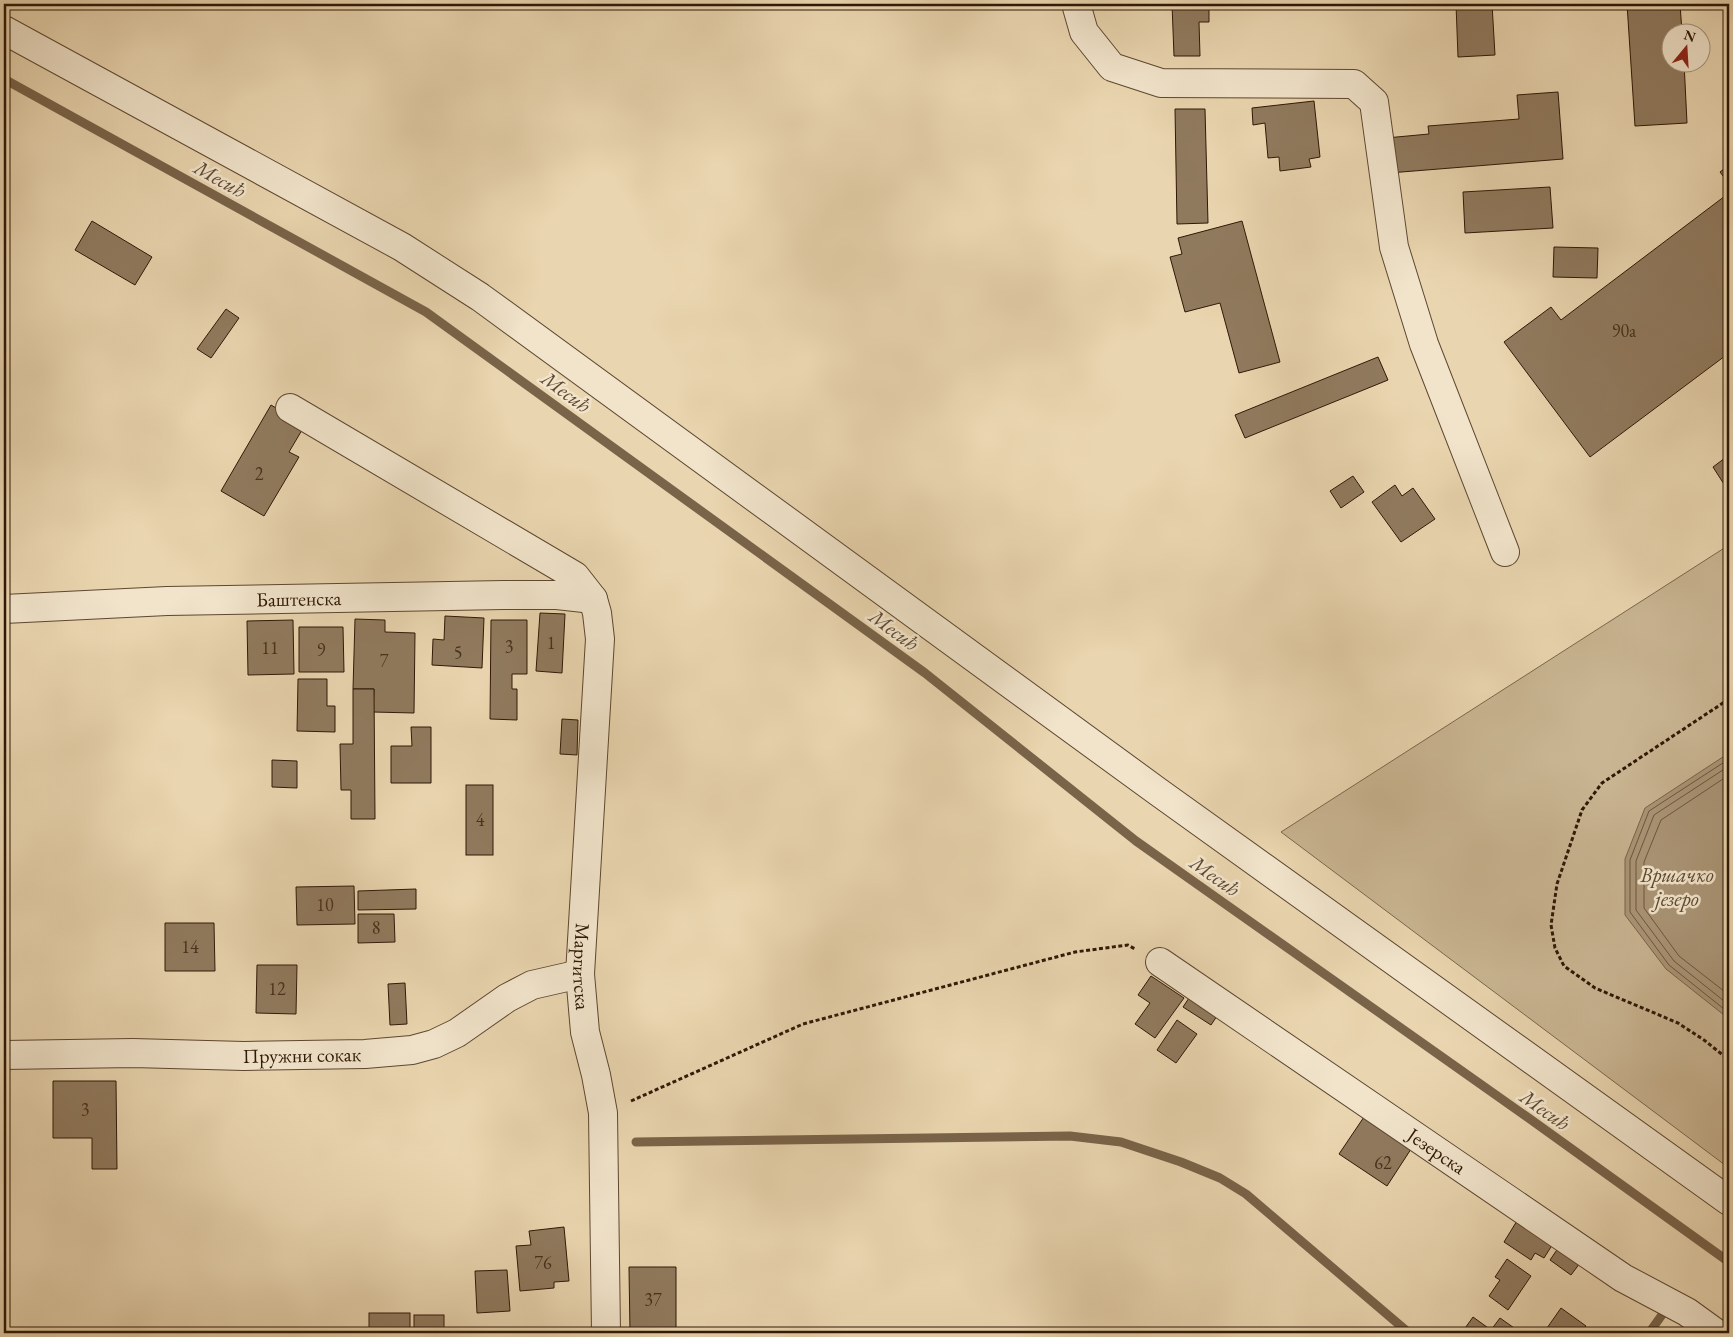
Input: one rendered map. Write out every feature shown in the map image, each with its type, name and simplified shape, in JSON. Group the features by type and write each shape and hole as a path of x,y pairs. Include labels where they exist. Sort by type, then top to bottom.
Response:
{"street":[{"path":"1076,4 1084,32 1112,67 1161,83 1354,84 1374,102 1394,247 1424,344 1506,552"},
{"path":"4,30 402,247 480,296 1157,791 1729,1201"},
{"path":"290,408 575,576 593,599"},
{"name":"Баштенска","path":"4,609 167,601 504,594 557,595 593,599"},
{"name":"Маргитска","path":"593,599 597,613 600,639 580,974 585,1032 603,1113 606,1333"},
{"name":"Језерска","path":"1160,962 1623,1278 1687,1312 1716,1333"},
{"name":"Пружни сокак","path":"4,1055 133,1053 244,1056 365,1054 412,1050 434,1044 456,1033 507,998 532,985 580,974"}],"path":[{"path":"1729,699 1602,783 1582,810 1556,884 1551,925 1555,948 1564,966 1594,988 1678,1023 1704,1040 1729,1060"},
{"path":"603,1113 803,1024 1075,952 1128,945 1160,962"}],"shaded area":[{"path":"1729,545 1729,1168 1281,832"}],"water":[{"name":"Вршачко језеро","path":"1729,753 1729,1019 1666,969 1625,915 1625,859 1645,808"}],"building":[{"path":"1172,4 1209,4 1209,22 1199,22 1200,56 1174,56"},
{"path":"1456,4 1492,4 1495,55 1458,57"},
{"path":"1627,4 1680,4 1681,22 1660,22 1660,72 1684,72 1687,123 1635,126"},
{"path":"1558,92 1563,159 1389,173 1386,138 1429,134 1428,126 1519,119 1517,95"},
{"path":"1314,101 1320,157 1309,159 1311,167 1280,171 1279,157 1268,158 1265,123 1253,125 1252,108"},
{"path":"1175,109 1205,109 1208,223 1177,224"},
{"path":"1729,165 1729,184 1720,172"},
{"path":"1550,187 1553,228 1465,233 1463,192"},
{"path":"1729,193 1729,353 1590,457 1504,342 1551,307 1561,320"},
{"path":"92,221 152,257 135,285 75,250"},
{"path":"1242,221 1280,362 1239,373 1220,303 1185,312 1170,257 1182,254 1178,238"},
{"path":"1554,247 1598,248 1597,278 1553,277"},
{"path":"226,309 239,318 211,358 197,349"},
{"path":"1378,357 1388,380 1245,438 1235,415"},
{"path":"271,405 305,425 289,452 299,457 264,516 221,491"},
{"path":"1729,455 1729,492 1713,467"},
{"path":"1353,476 1364,492 1341,508 1330,491"},
{"path":"1395,485 1402,496 1413,488 1435,519 1401,542 1372,502"},
{"path":"540,613 565,614 562,673 536,671"},
{"path":"445,616 484,618 482,668 432,665 433,639 444,640"},
{"path":"355,619 385,620 385,632 415,633 414,713 373,712 374,689 353,689"},
{"path":"293,620 294,674 248,675 247,621"},
{"path":"491,620 527,620 527,674 512,674 512,689 517,689 517,720 490,719"},
{"path":"299,627 343,627 344,672 299,672"},
{"path":"298,679 327,679 327,706 335,706 335,732 297,731"},
{"path":"353,689 374,689 375,819 351,819 351,790 341,790 340,744 353,744"},
{"path":"562,719 578,720 577,755 560,754"},
{"path":"411,727 431,727 431,783 391,783 391,746 412,746"},
{"path":"272,760 297,761 297,788 272,787"},
{"path":"466,785 493,785 493,855 466,855"},
{"path":"354,886 355,924 297,925 296,887"},
{"path":"416,889 416,909 358,910 358,891"},
{"path":"358,914 394,914 395,942 358,943"},
{"path":"165,923 214,923 215,971 165,971"},
{"path":"257,965 297,965 296,1014 256,1013"},
{"path":"1151,976 1184,998 1155,1038 1135,1024 1150,1003 1138,995"},
{"path":"405,983 407,1024 390,1025 388,984"},
{"path":"1193,992 1221,1010 1211,1025 1183,1007"},
{"path":"1177,1020 1197,1034 1176,1063 1157,1050"},
{"path":"53,1081 116,1081 117,1169 92,1169 92,1138 53,1138"},
{"path":"1366,1114 1413,1146 1387,1186 1339,1154"},
{"path":"1520,1216 1556,1239 1544,1258 1535,1253 1531,1260 1504,1242"},
{"path":"564,1227 569,1281 554,1282 554,1288 520,1291 516,1246 531,1245 529,1231"},
{"path":"1561,1244 1583,1259 1571,1275 1550,1260"},
{"path":"1507,1259 1531,1276 1508,1310 1489,1296 1500,1280 1495,1277"},
{"path":"629,1267 676,1267 676,1333 630,1333"},
{"path":"507,1270 510,1311 477,1313 475,1271"},
{"path":"1561,1308 1586,1326 1580,1333 1553,1333 1547,1328"},
{"path":"369,1313 410,1313 410,1333 369,1333"},
{"path":"414,1315 444,1315 444,1333 414,1333"},
{"path":"1473,1317 1491,1330 1500,1318 1517,1330 1515,1333 1466,1333 1463,1331"}],"waterway":[{"name":"Месић","path":"4,79 426,312 925,673 1136,841 1729,1262"},
{"path":"636,1142 1070,1136 1121,1142 1181,1162 1220,1178 1246,1194 1409,1333"},
{"path":"1649,1333 1664,1312"}]}
